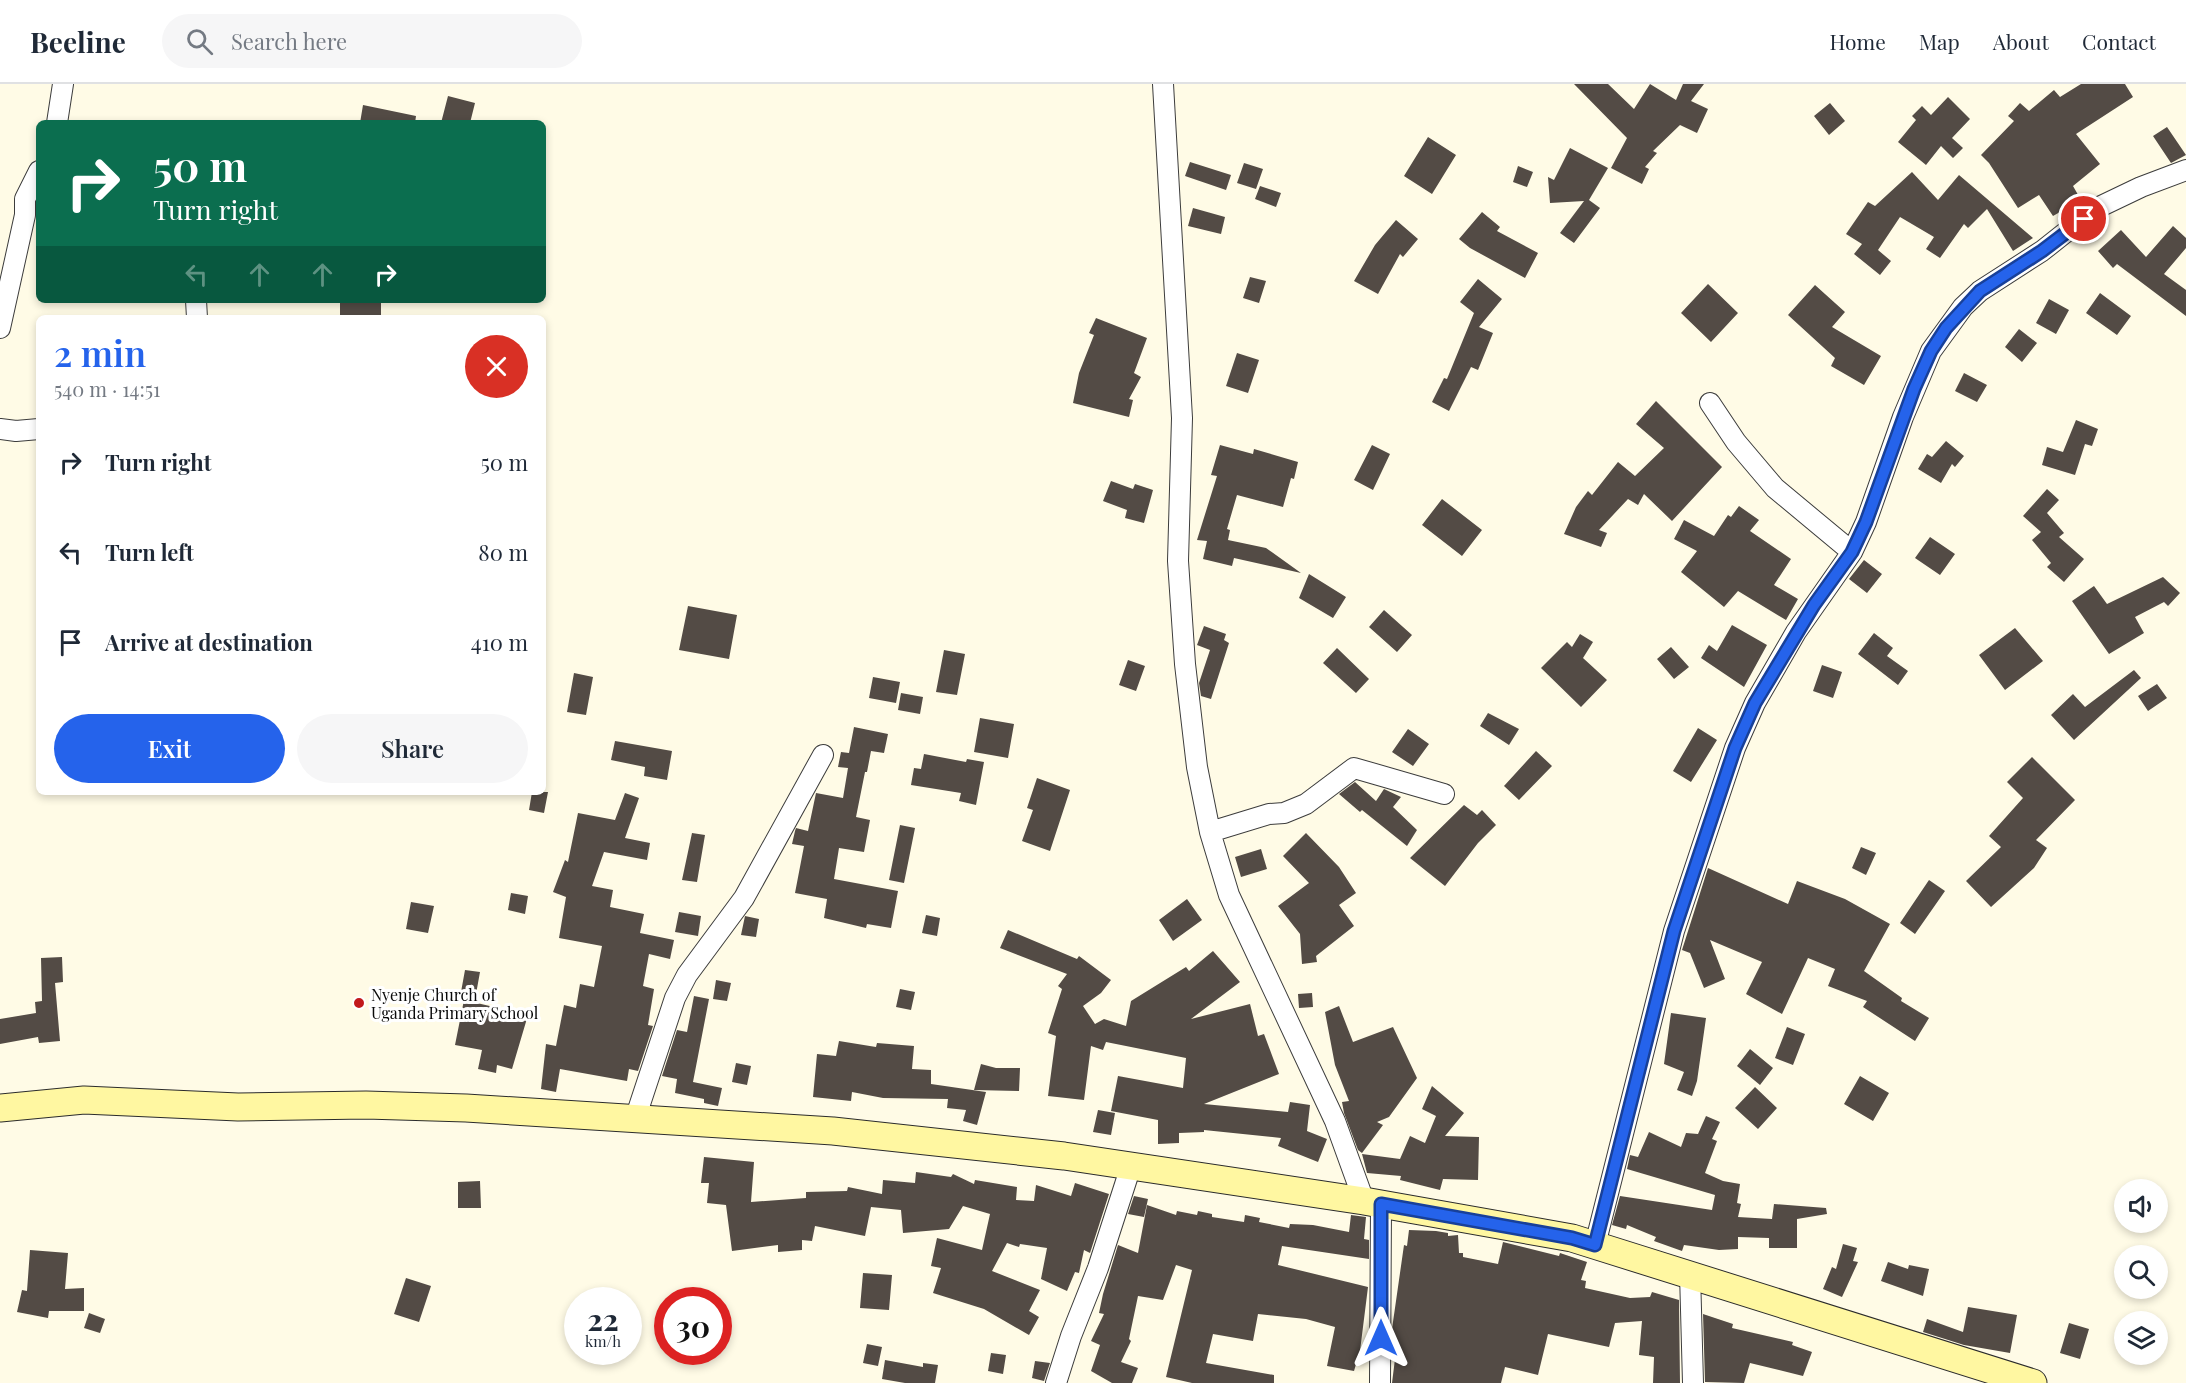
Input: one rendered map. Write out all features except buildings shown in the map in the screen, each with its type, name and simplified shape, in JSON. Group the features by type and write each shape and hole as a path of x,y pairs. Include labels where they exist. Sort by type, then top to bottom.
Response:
{"street":[{"path":"57,120 63,84"},
{"path":"1163,84 1182,417 1178,561 1185,664 1197,767 1210,832 1228,895 1372,1203 1380,1383"},
{"path":"1595,1245 1674,931 1735,748 1755,703 1796,632 1852,552 1866,522 1914,389 1931,351 1963,307 1980,291 2042,251 2095,209 2141,187 2186,170"},
{"path":"0,328 25,214 25,200 36,177"},
{"path":"1710,403 1736,442 1775,488 1852,552"},
{"path":"0,429 16,431 36,429"},
{"path":"635,1119 675,998 687,975 744,898 824,756"},
{"path":"1210,832 1269,814 1284,813 1306,804 1354,768 1444,794"},
{"path":"0,1108 84,1100 238,1107 366,1105 466,1108 833,1131 1131,1166 1372,1203 1572,1238 1690,1273 1888,1339 2033,1383"},
{"path":"1056,1383 1071,1336 1098,1268 1131,1166"},
{"path":"1690,1273 1693,1383"}],"place":[{"name":"Nyenje Church of Uganda Primary School","path":"359,1003"}],"route":[{"path":"1381,1338 1381,1204 1572,1238 1595,1245 1674,931 1735,748 1755,703 1796,632 1852,552 1866,522 1914,389 1931,351 1946,328 1980,291 2042,251 2084,219"}]}
